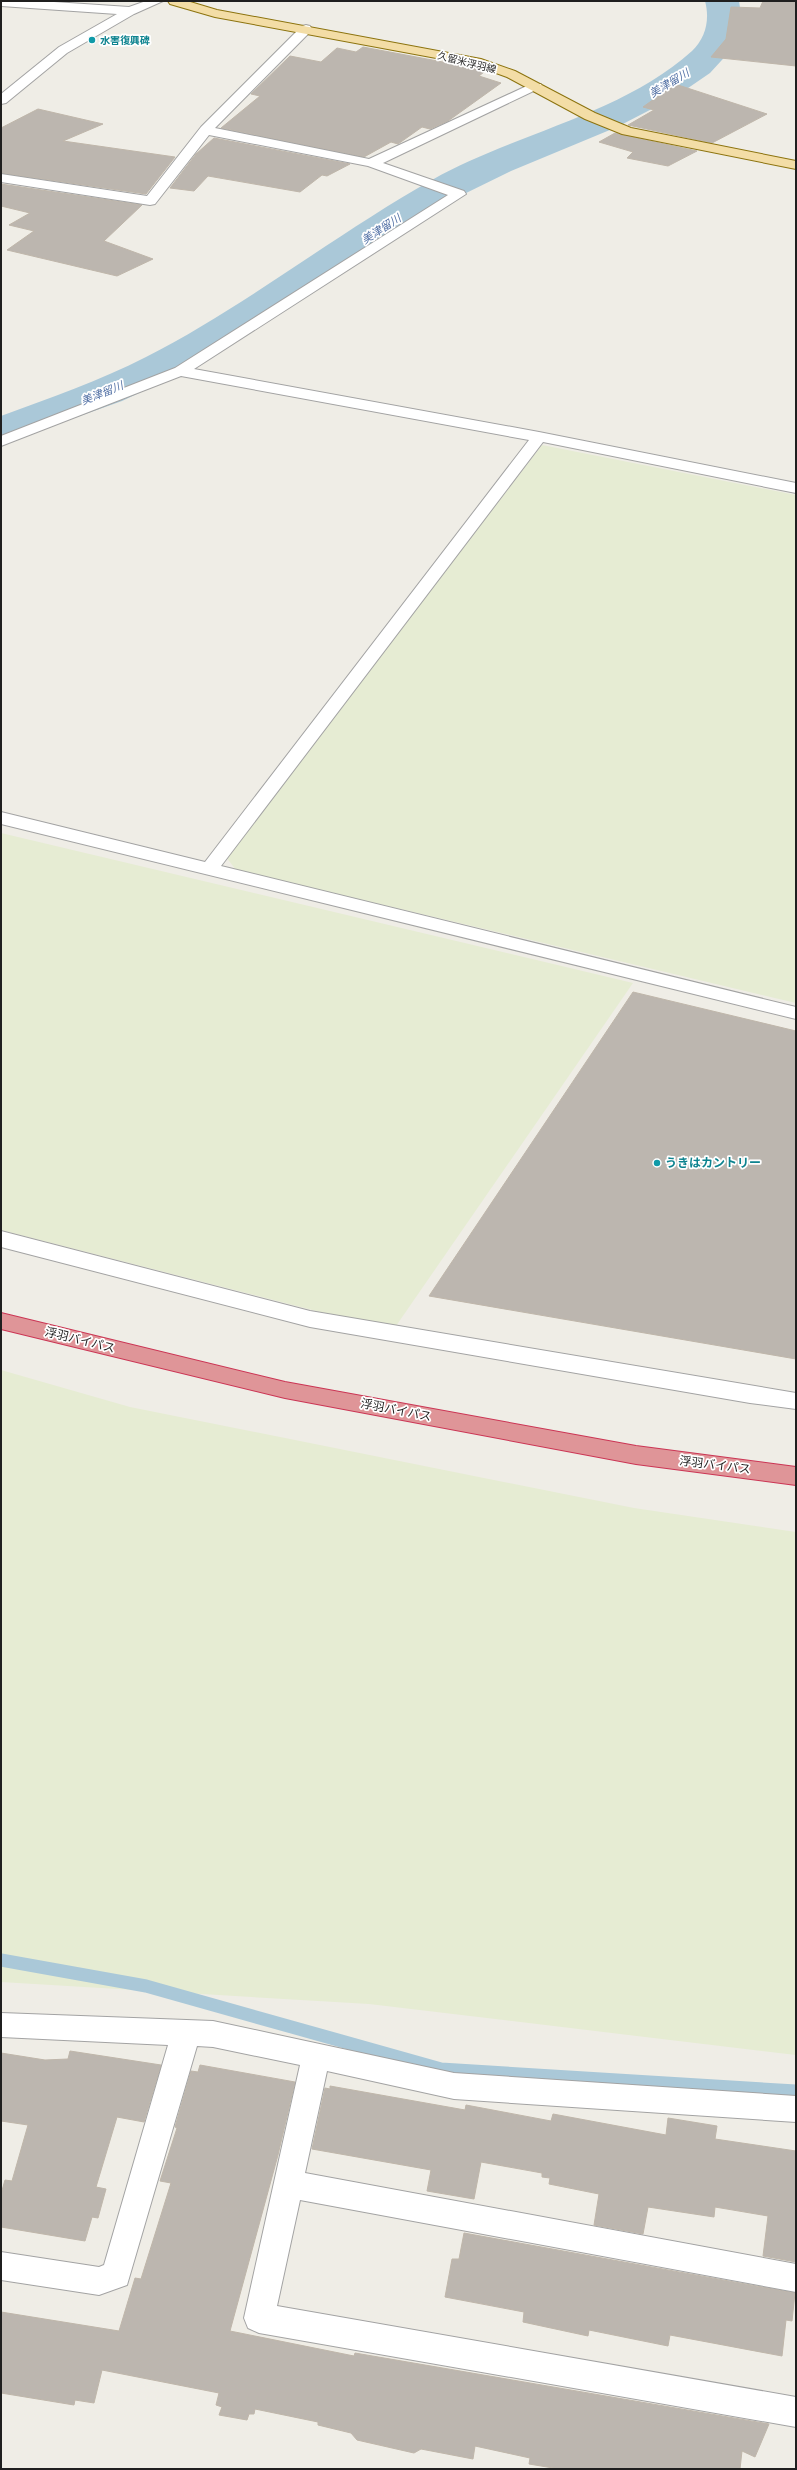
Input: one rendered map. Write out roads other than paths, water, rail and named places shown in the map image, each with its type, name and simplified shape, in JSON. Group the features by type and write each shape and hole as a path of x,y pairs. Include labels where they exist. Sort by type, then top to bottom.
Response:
{"highway":[{"name":"浮羽バイパス","path":"1,1321 285,1390 636,1455 796,1476"}],"main road":[{"name":"久留米浮羽線","path":"174,1 215,13 477,62 511,74 590,116 627,131 682,144 796,165"}],"street":[{"path":"1,100 62,50 130,11 157,1"},
{"path":"1,2 130,11"},
{"path":"1,178 150,201 206,130 306,29"},
{"path":"371,163 536,87"},
{"path":"1,441 180,371 459,194 395,173 371,163 206,130"},
{"path":"180,371 796,488"},
{"path":"210,868 539,438"},
{"path":"1,818 210,868 796,1013"},
{"path":"1,1239 310,1319 743,1394 796,1401"},
{"path":"1,2025 213,2034 454,2086 796,2109"},
{"path":"1,2266 99,2281 116,2275 186,2034"},
{"path":"316,2056 259,2318 796,2412"},
{"path":"289,2184 796,2278"}],"waterway":[{"name":"美津留川","path":"1,431 107,392 162,366 218,333 446,188 498,163 604,119 662,89 684,75 714,49 723,29 725,15 722,1"},
{"path":"1,1960 146,1986 441,2069 796,2091"}],"place":[{"name":"水害復興碑","path":"92,40"},
{"name":"うきはカントリー","path":"657,1163"}]}
